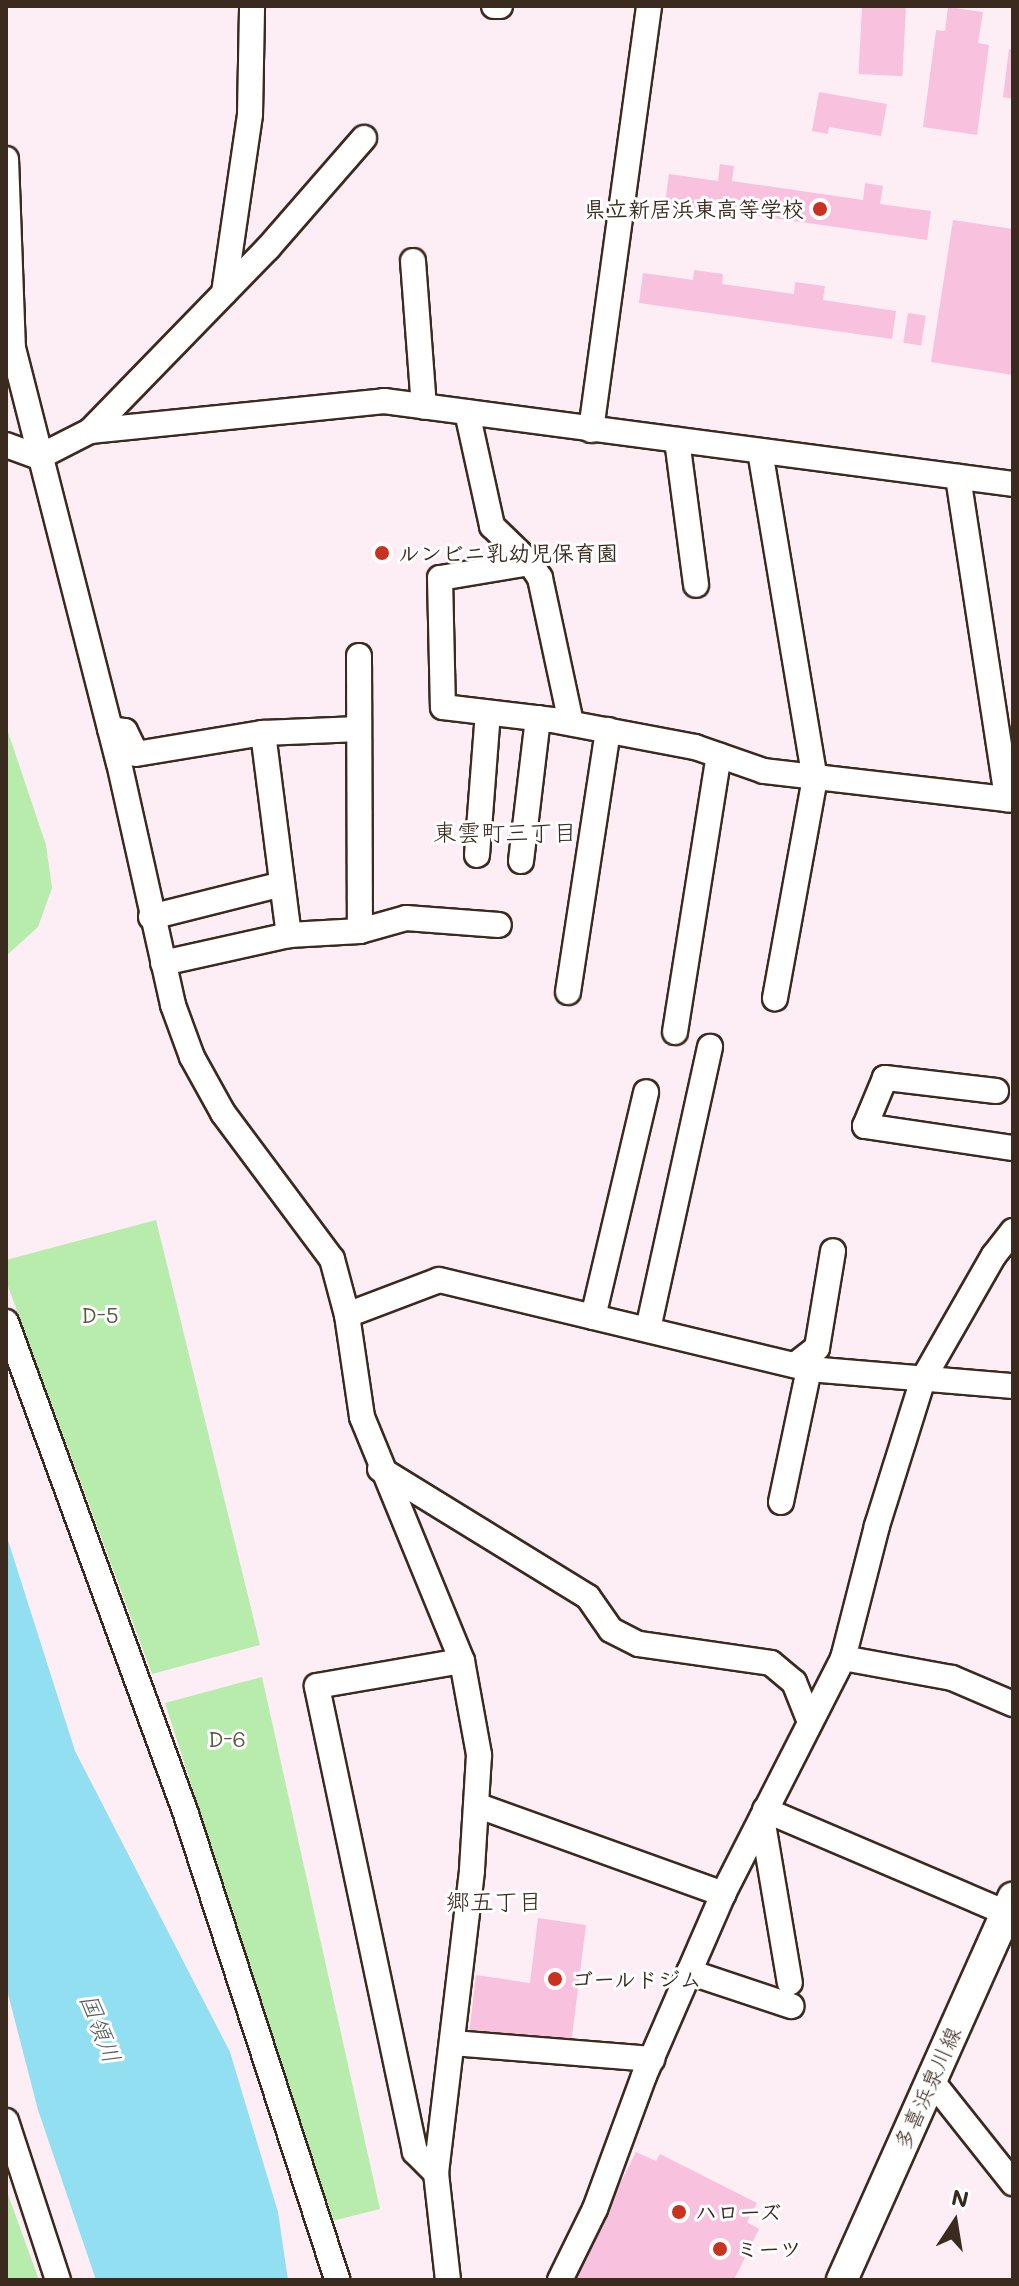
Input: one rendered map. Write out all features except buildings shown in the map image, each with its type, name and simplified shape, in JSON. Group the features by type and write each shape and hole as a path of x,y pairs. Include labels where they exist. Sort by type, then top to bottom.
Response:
{"main road":[{"name":"多喜浜泉川線","path":"842,2280 1010,1909"}],"street":[{"path":"224,293 250,114 252,6"},
{"path":"494,6 500,6"},
{"path":"591,430 649,6"},
{"path":"6,445 39,457 90,431 224,293 364,138"},
{"path":"6,159 13,348 110,729 163,963 192,1057 223,1113 332,1259 347,1315 362,1417 380,1469 462,1661 479,1755 452,2043 436,2173 448,2280"},
{"path":"413,261 424,407"},
{"path":"90,431 384,401 1013,484"},
{"path":"467,412 492,526 530,563 540,578 571,723"},
{"path":"6,428 39,457"},
{"path":"677,440 696,585"},
{"path":"760,451 815,778 775,998"},
{"path":"530,563 440,578 443,707 608,730 719,755 764,771 1010,800 958,477"},
{"path":"359,656 360,931"},
{"path":"477,855 488,713"},
{"path":"521,861 538,718"},
{"path":"110,729 125,731 136,754 263,733 359,729"},
{"path":"568,992 608,730"},
{"path":"263,733 289,935"},
{"path":"675,1032 719,755"},
{"path":"151,917 282,884"},
{"path":"163,963 289,935 360,931 406,918 499,925"},
{"path":"648,1329 710,1047"},
{"path":"996,1091 885,1078 865,1126 1013,1148"},
{"path":"593,1317 646,1092"},
{"path":"560,2280 595,2209 652,2059 723,1894 843,1658 877,1526 923,1379 994,1255 1013,1231"},
{"path":"781,1502 802,1367 817,1348 833,1251"},
{"path":"347,1315 439,1280 802,1367 1013,1386"},
{"path":"6,1322 186,1814 337,2280"},
{"path":"380,1469 588,1597 611,1630 639,1644 771,1663 794,1682 810,1722"},
{"path":"843,1658 952,1678 1013,1704"},
{"path":"436,2173 415,2152 317,1686 462,1661"},
{"path":"476,1805 723,1894"},
{"path":"764,1814 1010,1909"},
{"path":"689,1972 791,1994 764,1814"},
{"path":"452,2043 652,2059"},
{"path":"931,2080 1013,2183"},
{"path":"6,2121 58,2280"}],"green space":[{"path":"6,726 46,845 52,888 38,927 6,956"},
{"name":"D-5","path":"156,1220 260,1645 152,1674 6,1281 6,1260"},
{"name":"D-6","path":"262,1677 380,2209 332,2221 165,1703"},
{"path":"6,2189 39,2280 6,2280"}],"water":[{"name":"国領川","path":"6,1534 75,1751 230,2052 278,2212 288,2280 96,2280 38,2110 6,1986"}],"place":[{"name":"県立新居浜東高等学校","path":"820,209"},
{"name":"ルンビニ乳幼児保育園","path":"382,553"},
{"name":"ゴールドジム","path":"555,1979"},
{"name":"ハローズ","path":"679,2212"},
{"name":"ミーツ","path":"720,2249"}],"district":[{"name":"東雲町三丁目","path":"505,832"},
{"name":"郷五丁目","path":"494,1901"}]}
